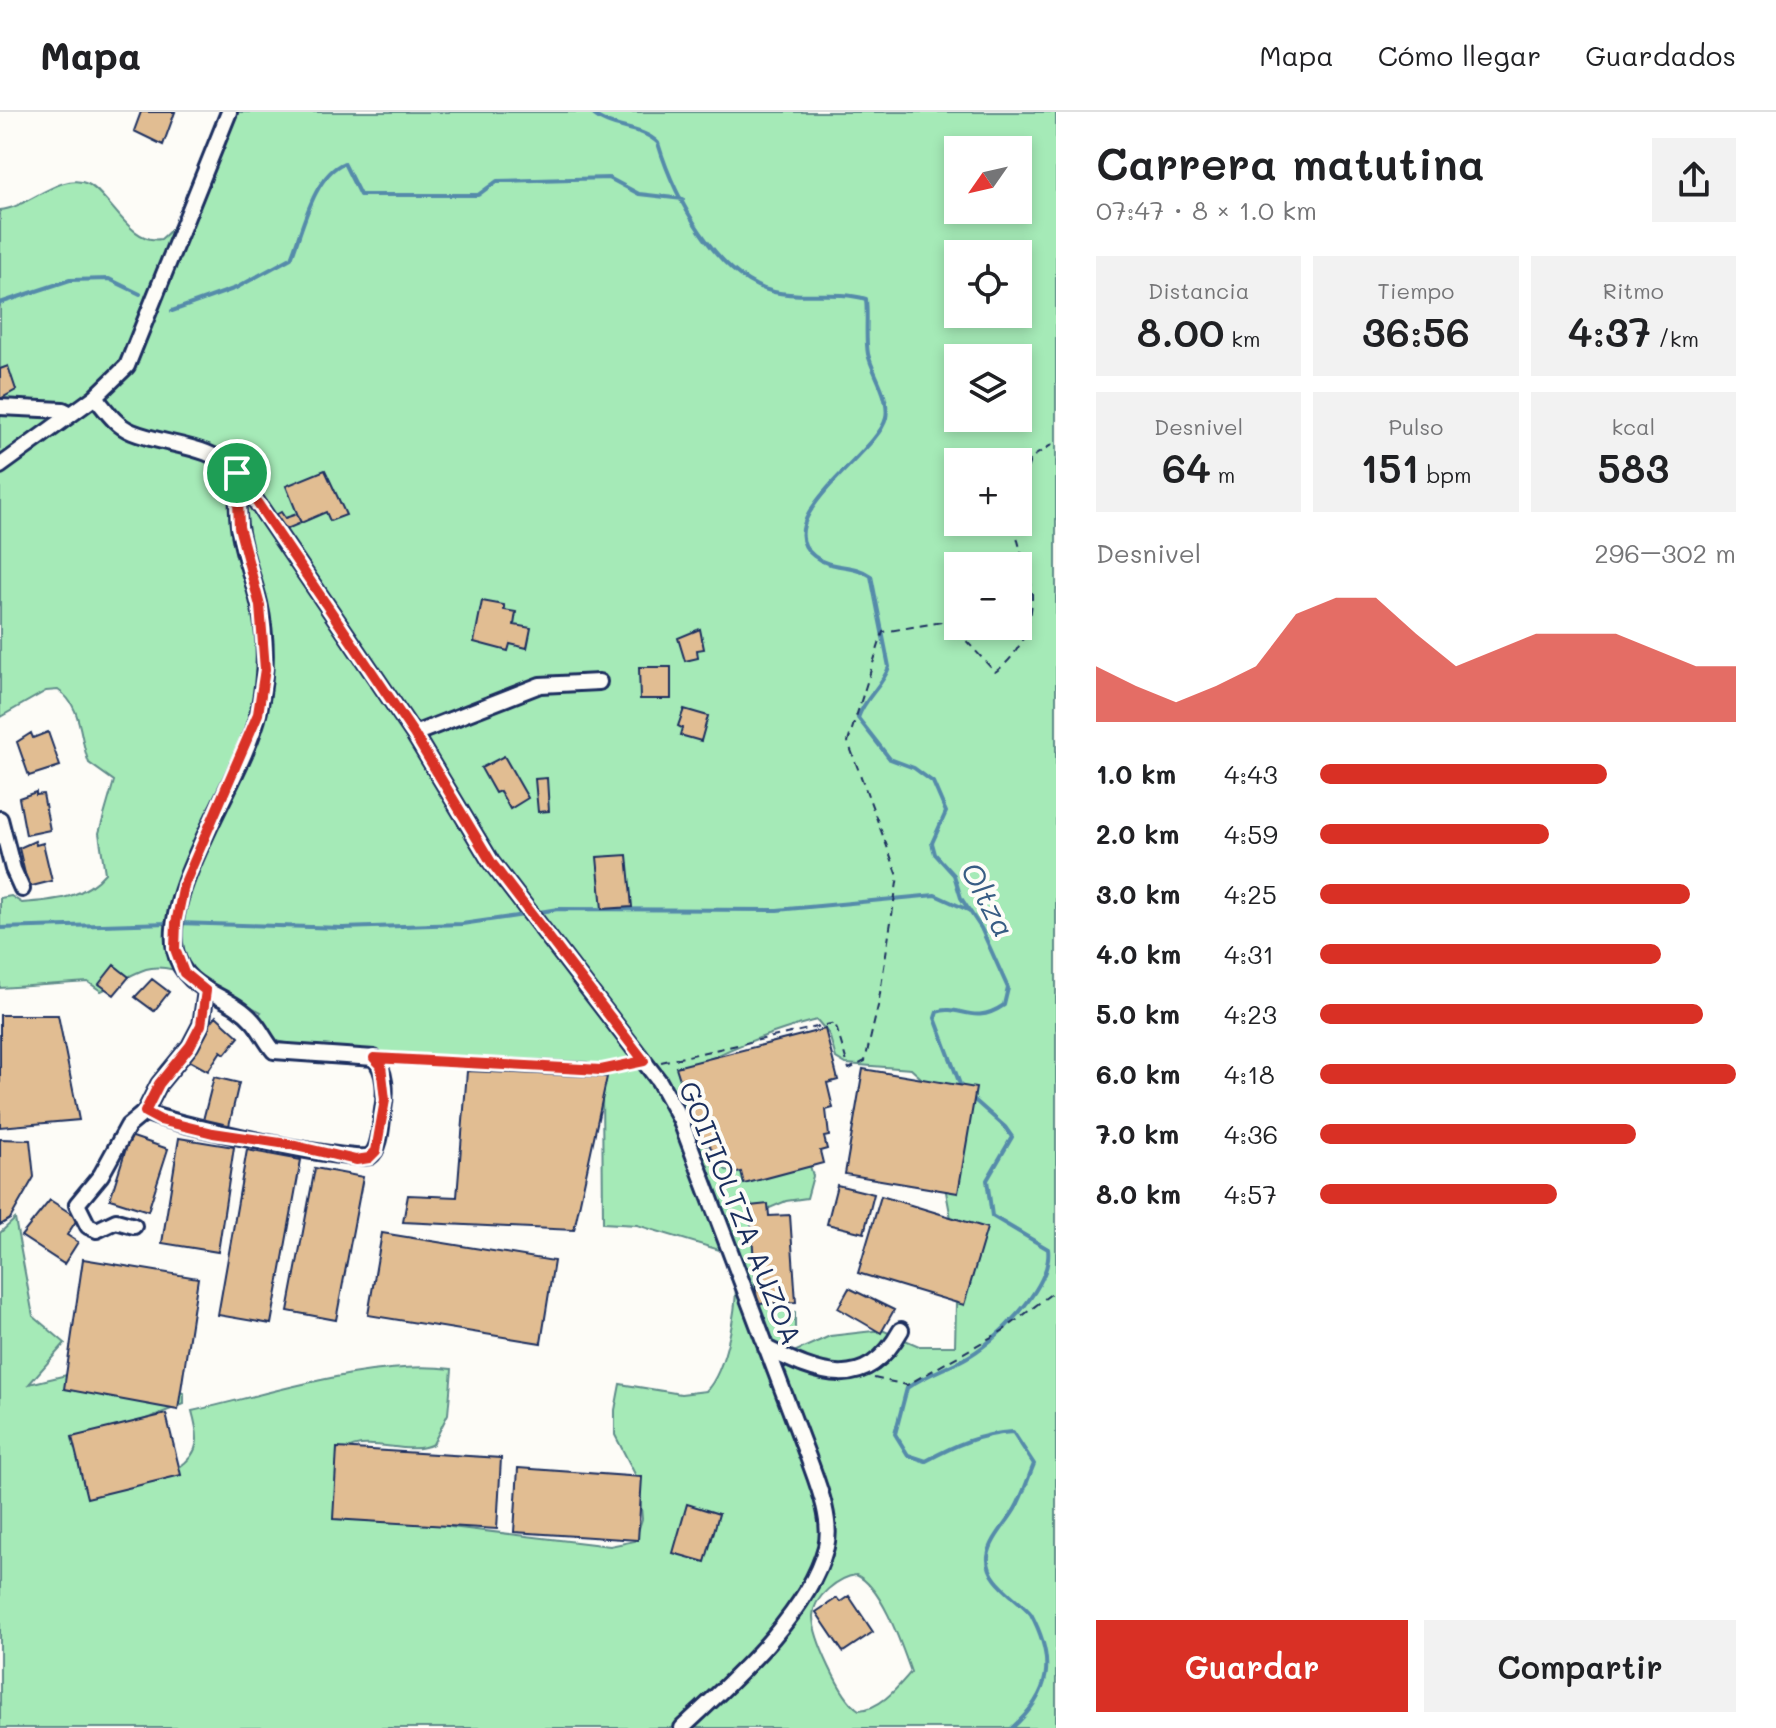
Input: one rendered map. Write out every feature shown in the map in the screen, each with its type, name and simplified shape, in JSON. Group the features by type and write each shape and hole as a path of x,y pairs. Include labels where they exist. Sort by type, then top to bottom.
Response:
{"street":[{"path":"0,466 114,382 136,350 229,112"},
{"name":"GOITIOLTZA AUZOA","path":"95,397 114,421 130,432 217,456 237,473 414,734 491,862 644,1061 680,1119 819,1487 827,1545 810,1584 779,1627 742,1671 682,1728"},
{"path":"0,407 63,410 71,414"},
{"path":"145,1112 160,1120 213,1133 287,1144 356,1160 369,1158 376,1151 385,1100 381,1065 374,1058 274,1051 253,1020 206,991 184,973 175,949 176,923 184,885 258,714 265,669 260,606 239,527 237,473"},
{"path":"414,734 540,685 599,682"},
{"path":"0,819 13,869 22,889"},
{"path":"134,1226 116,1221 97,1230 88,1226 77,1204 101,1175 128,1126 145,1112 159,1084 190,1046 201,1025 206,991"},
{"path":"766,1348 819,1372 852,1373 870,1366 901,1330"}],"path":[{"path":"1032,457 1056,442"},
{"path":"374,1058 601,1070 644,1061 669,1063 835,1023 849,1069 865,1061 878,1006 898,876 848,742 883,632 948,621 995,672 1014,659 1030,618 1031,585 1019,536"},
{"path":"852,1373 907,1385 1004,1330 1056,1290"}],"green space":[{"path":"225,112 1056,112 1056,1728 0,1728 0,1233 15,1219 33,1316 65,1343 29,1384 79,1372 184,1393 184,1404 90,1441 178,1468 191,1456 197,1443 192,1411 356,1373 421,1367 452,1369 448,1414 433,1444 421,1448 357,1446 346,1450 337,1459 337,1493 451,1527 610,1546 635,1541 642,1519 639,1482 615,1435 615,1410 620,1384 681,1394 706,1391 720,1368 733,1318 735,1274 723,1251 637,1225 603,1223 602,1084 597,1069 587,1062 365,1055 263,1038 258,1015 261,1012 189,975 159,967 140,971 101,991 88,982 0,988 0,898 11,896 22,903 68,897 87,888 105,873 99,833 114,781 89,763 76,714 58,690 46,691 0,717 0,210 11,208 56,186 78,181 96,190 140,235 161,239 184,213","holes":["817,1020 829,1034 836,1058 846,1064 911,1069 942,1097 949,1159 946,1192 957,1250 951,1283 956,1304 955,1346 919,1346 882,1330 830,1336 785,1356 795,1328 795,1312 783,1307 774,1298 769,1286 760,1212 786,1201 807,1198 813,1176 809,1162 758,1173 726,1170 700,1139 680,1084 687,1074 720,1054","856,1575 874,1591 890,1618 911,1672 888,1697 874,1706 859,1710 844,1694 829,1667 813,1616 822,1595"]}],"building":[{"path":"141,112 175,112 163,145 134,131"},
{"path":"8,366 16,390 0,399 0,369"},
{"path":"325,470 346,515 330,521 326,512 301,523 286,486"},
{"path":"281,512 285,518 297,514 301,523 282,531 272,517"},
{"path":"482,601 504,605 504,610 516,612 514,625 531,628 527,648 510,644 508,651 474,642"},
{"path":"700,629 704,649 697,650 698,658 685,661 678,638"},
{"path":"639,667 671,667 671,699 640,699"},
{"path":"684,709 708,716 701,741 680,735 682,728 678,726"},
{"path":"48,732 60,766 29,776 17,742 31,733 33,738"},
{"path":"504,756 528,798 510,809 500,791 495,793 481,768"},
{"path":"547,778 549,811 538,812 535,779"},
{"path":"36,792 36,795 43,794 50,830 26,835 19,798"},
{"path":"35,841 36,845 43,843 52,881 28,887 19,848"},
{"path":"627,855 632,907 602,909 597,857"},
{"path":"114,965 129,977 114,995 99,984"},
{"path":"152,979 169,992 154,1011 135,997"},
{"path":"0,1015 58,1015 79,1120 0,1127"},
{"path":"216,1016 239,1037 225,1054 221,1051 208,1071 188,1060 201,1040 198,1038"},
{"path":"825,1029 838,1080 827,1083 833,1108 826,1110 829,1136 824,1137 827,1149 820,1151 823,1163 744,1184 741,1172 733,1174 729,1162 718,1165 708,1141 700,1142 676,1067"},
{"path":"863,1069 976,1088 958,1193 845,1174"},
{"path":"467,1071 607,1077 574,1230 403,1222 408,1195 457,1197"},
{"path":"214,1077 239,1083 228,1130 202,1124"},
{"path":"130,1136 168,1149 148,1211 110,1199"},
{"path":"179,1138 234,1147 218,1252 162,1243"},
{"path":"0,1139 30,1140 34,1177 10,1219 0,1225"},
{"path":"247,1150 301,1160 271,1324 218,1315"},
{"path":"315,1168 363,1177 336,1320 288,1311"},
{"path":"837,1185 874,1194 864,1233 827,1224"},
{"path":"881,1196 987,1228 964,1305 858,1273"},
{"path":"50,1200 78,1218 67,1235 78,1242 64,1264 21,1236"},
{"path":"768,1204 769,1216 790,1215 796,1302 757,1304 750,1206"},
{"path":"382,1233 554,1261 541,1343 368,1315"},
{"path":"83,1259 198,1278 178,1410 64,1389"},
{"path":"849,1288 894,1310 881,1333 838,1308"},
{"path":"166,1414 181,1475 87,1498 72,1437"},
{"path":"337,1448 501,1458 497,1529 333,1519"},
{"path":"518,1468 642,1477 638,1540 514,1532"},
{"path":"687,1504 719,1514 705,1562 673,1553"},
{"path":"849,1596 873,1632 843,1652 816,1612 837,1598 840,1602"}],"waterway":[{"name":"Oltza","path":"591,112 607,122 643,133 658,143 675,187 700,232 716,253 753,284 786,294 843,295 866,299 868,354 883,394 886,418 865,449 814,505 804,524 803,541 821,560 857,569 871,576 889,667 858,718 890,759 914,768 933,782 946,812 932,843 935,854 954,875 961,898 981,928 1008,988 1004,1005 993,1011 975,1015 952,1010 937,1012 935,1018 961,1087"},
{"path":"172,311 236,288 291,258 317,191 324,179 344,163 360,195 478,195 497,181 609,178 639,194 683,199"},
{"path":"0,303 70,280 109,279 140,294"},
{"path":"533,913 558,909 777,910 935,895 968,910"},
{"path":"178,923 343,928 462,924 524,915"},
{"path":"0,928 169,923"},
{"name":"Oltza","path":"970,1096 1012,1137 987,1180 992,1216 1048,1249 1047,1264 1032,1296 1006,1327 977,1351 907,1388 895,1434 908,1455 926,1461 968,1441 1013,1432 1034,1464 1018,1504 995,1538 988,1557 997,1582 1031,1614 1039,1631 1046,1661 1042,1689 1012,1728"}],"route":[{"path":"237,473 414,734 491,862 644,1061 601,1070 374,1058 381,1065 385,1100 376,1151 369,1158 356,1160 287,1144 213,1133 160,1120 145,1112 159,1084 190,1046 201,1025 206,991 197,987 184,973 175,949 176,923 184,885 258,714 265,669 260,606 239,527 237,473"}]}
